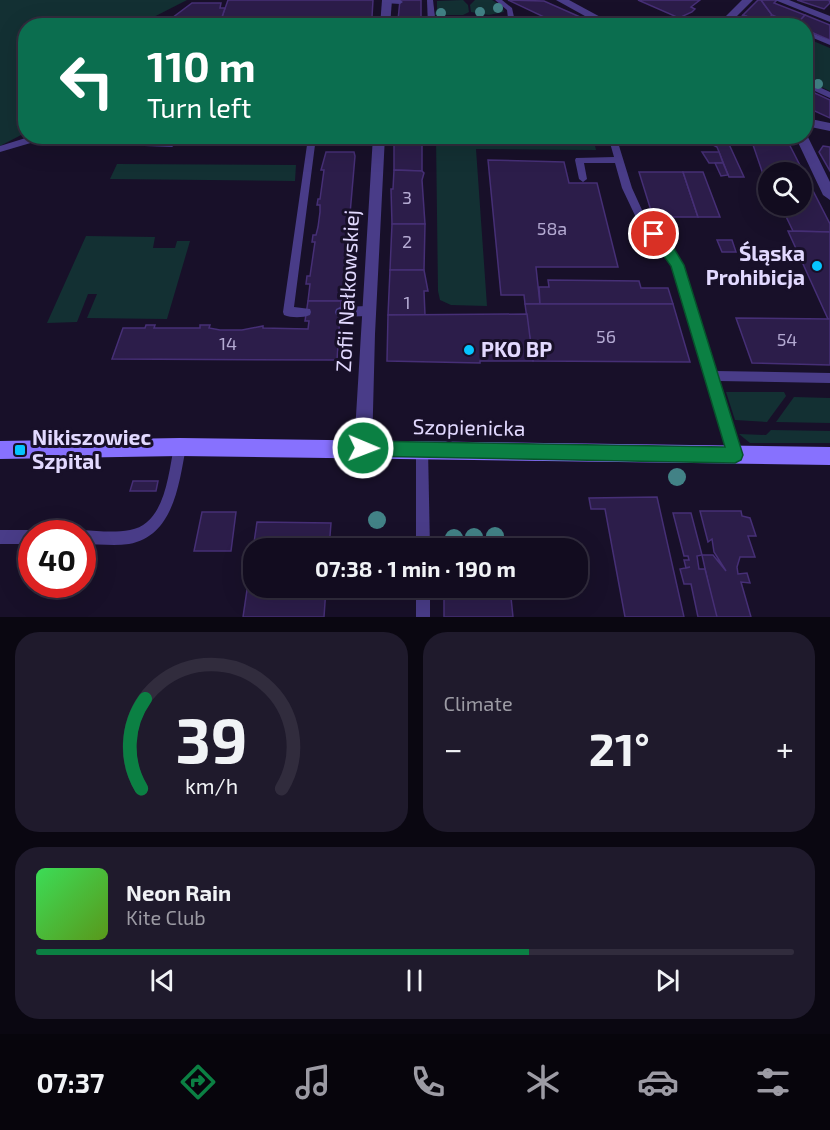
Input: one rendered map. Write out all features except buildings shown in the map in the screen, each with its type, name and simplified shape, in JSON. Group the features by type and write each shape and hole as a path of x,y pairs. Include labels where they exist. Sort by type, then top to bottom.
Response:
{"street":[{"path":"561,0 596,18"},
{"path":"729,18 748,0"},
{"path":"780,0 830,19"},
{"path":"385,18 386,1"},
{"path":"813,123 830,127"},
{"name":"Zofii Nałkowskiej","path":"363,448 368,312 379,144"},
{"path":"805,144 830,195"},
{"name":"Szopienicka","path":"0,450 180,447 363,448 830,456"}],"lane":[{"path":"498,0 510,9 512,18"},
{"path":"386,1 400,2"},
{"path":"421,2 430,1 431,18"},
{"path":"813,36 830,43"},
{"path":"813,87 830,95"},
{"path":"0,149 18,143"},
{"path":"306,312 288,312 312,144"},
{"path":"614,144 643,223 665,245 677,265 735,455"},
{"path":"583,178 579,160 619,160"},
{"path":"340,312 368,312"},
{"path":"711,376 830,378"},
{"path":"96,537 132,537 148,530 166,509 180,447"},
{"path":"422,449 423,538"},
{"path":"0,537 18,537"},
{"path":"423,598 423,617"}],"green space":[{"path":"0,0 187,0 152,18 18,18 18,137 0,146"},
{"path":"463,0 468,5 469,12 463,15 434,15 437,1"},
{"path":"475,0 492,0 502,6 504,12 489,15 471,12 470,5"},
{"path":"813,41 830,48 830,91 813,83"},
{"path":"436,144 595,144 596,150 476,149 487,306 451,305 440,300"},
{"path":"117,164 296,165 295,181 110,179"},
{"path":"86,236 155,237 153,248 175,248 177,241 190,241 167,319 87,318 97,294 88,294 77,322 47,323"},
{"path":"726,392 784,392 786,396 767,422 735,420"},
{"path":"794,397 830,398 830,423 776,422"},
{"path":"771,430 830,431 830,443 750,443 739,434 766,435"}],"place":[{"name":"Śląska Prohibicja","path":"817,266"},
{"name":"PKO BP","path":"469,350"},
{"name":"Nikiszowiec Szpital","path":"20,450"}],"route":[{"path":"363,448 735,455 677,265 665,245 654,234"}]}
